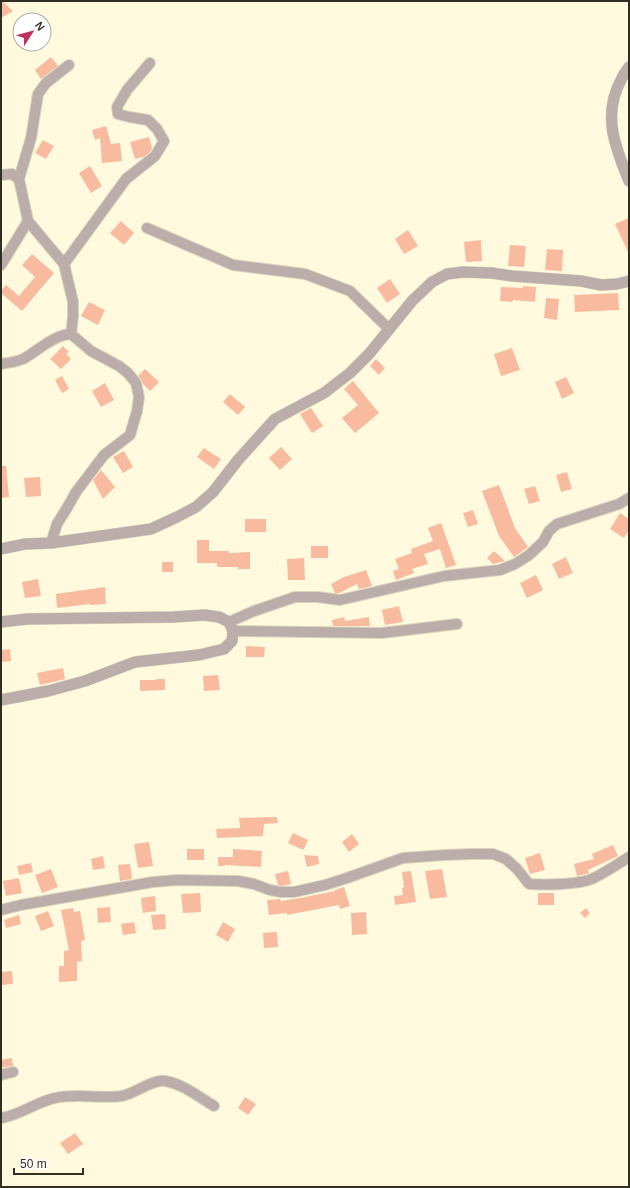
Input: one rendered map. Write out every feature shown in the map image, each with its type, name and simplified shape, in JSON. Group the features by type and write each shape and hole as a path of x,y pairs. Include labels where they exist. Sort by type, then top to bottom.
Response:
{"street":[{"path":"64,264 126,179 155,156 164,141 157,129 148,120 118,114 117,107 127,90 150,63"},
{"path":"69,65 46,83 38,94 31,138 19,179 28,221 64,264 73,302 71,334"},
{"path":"629,67 616,89 612,105 612,129 620,161 629,181"},
{"path":"1,175 12,174 19,179"},
{"path":"1,265 28,221"},
{"path":"147,228 233,265 305,274 350,291 389,329"},
{"path":"1,549 25,544 51,543 152,529 196,507 213,492 258,436 275,419 324,393 350,373 369,354 412,301 432,282 447,274 463,272 492,273 581,281 601,285 617,284 629,280"},
{"path":"1,364 22,359 58,338 71,334 91,351 119,366 128,373 136,383 139,397 137,412 130,435 104,455 76,492 58,524 51,543"},
{"path":"231,626 254,611 295,597 318,597 340,600 444,576 500,570 515,564 529,555 543,542 549,531 557,524 619,504 629,498"},
{"path":"1,622 27,619 174,617 204,615 220,617 231,626 382,633 457,624"},
{"path":"1,700 48,691 77,683 135,662 199,655 224,649 232,641 231,626"},
{"path":"1,910 21,905 153,882 176,880 238,881 254,884 270,890 294,892 325,885 403,858 445,855 493,854 506,859 517,869 529,884 573,883 594,878 629,857"},
{"path":"1,1075 13,1072"},
{"path":"1,1118 20,1113 55,1098 122,1096 133,1093 160,1080 178,1085 214,1106"}],"building":[{"path":"1,1 13,11 1,18"},
{"path":"51,57 58,66 41,79 35,70"},
{"path":"106,126 111,144 120,143 122,161 102,163 100,138 95,140 92,130"},
{"path":"149,137 152,148 150,152 144,157 135,159 130,142"},
{"path":"43,140 54,146 46,159 35,153"},
{"path":"90,166 102,186 91,193 79,173"},
{"path":"629,218 629,254 615,224"},
{"path":"121,221 134,233 124,245 110,233"},
{"path":"408,230 418,246 404,254 395,239"},
{"path":"481,240 482,261 466,262 464,242"},
{"path":"510,245 526,246 524,267 508,266"},
{"path":"547,249 563,250 562,271 545,270"},
{"path":"32,254 54,273 22,311 1,293 1,291 6,285 19,296 35,277 22,265"},
{"path":"390,279 400,294 387,303 377,288"},
{"path":"523,286 536,287 535,302 513,300 512,302 500,301 501,287 523,288"},
{"path":"618,293 619,310 575,312 574,295"},
{"path":"546,298 559,299 557,320 544,318"},
{"path":"89,302 105,310 98,325 81,316"},
{"path":"63,346 69,352 66,354 71,359 61,369 50,359"},
{"path":"512,348 520,370 501,376 494,354"},
{"path":"376,359 385,368 379,375 370,366"},
{"path":"145,369 159,382 150,391 138,376"},
{"path":"62,376 69,389 62,393 55,380"},
{"path":"566,377 574,393 562,399 555,382"},
{"path":"353,381 379,413 355,433 342,418 358,405 344,389"},
{"path":"105,383 114,400 101,407 92,391"},
{"path":"230,394 245,407 238,415 223,402"},
{"path":"311,408 323,426 312,433 300,414"},
{"path":"281,447 292,459 280,470 269,458"},
{"path":"204,448 221,459 214,469 197,457"},
{"path":"124,451 133,467 123,473 113,457"},
{"path":"1,466 6,466 9,497 1,498"},
{"path":"101,470 115,487 103,499 93,480"},
{"path":"567,472 572,489 561,492 556,475"},
{"path":"40,477 41,496 26,497 24,478"},
{"path":"499,485 515,528 528,547 514,557 499,536 482,491"},
{"path":"535,486 540,501 529,504 524,489"},
{"path":"473,510 478,524 468,527 463,513"},
{"path":"620,513 629,519 629,530 624,538 610,529"},
{"path":"245,519 266,519 266,532 245,532"},
{"path":"441,523 456,565 446,568 440,549 424,554 428,564 412,569 414,573 396,580 393,571 399,569 395,559 412,553 411,549 433,541 428,528"},
{"path":"197,540 209,540 209,551 229,551 229,553 250,552 250,569 238,569 238,567 217,567 217,563 197,563"},
{"path":"311,546 328,546 328,558 311,558"},
{"path":"494,551 505,561 493,564 487,558"},
{"path":"566,557 573,573 559,579 552,564"},
{"path":"304,558 305,580 288,580 287,559"},
{"path":"162,562 173,562 173,572 162,572"},
{"path":"366,570 372,586 359,589 357,584 339,593 335,593 331,584 344,577"},
{"path":"536,575 543,590 527,598 520,583"},
{"path":"38,579 41,596 25,598 22,582"},
{"path":"105,587 106,604 90,604 57,608 56,594"},
{"path":"399,606 403,622 385,625 382,610"},
{"path":"344,617 345,621 369,617 370,626 333,626 332,620"},
{"path":"246,646 265,647 264,657 246,657"},
{"path":"10,649 11,661 1,662 1,650"},
{"path":"63,668 65,679 40,685 37,673"},
{"path":"218,675 220,690 204,691 203,676"},
{"path":"165,679 165,690 140,691 140,680"},
{"path":"277,817 278,823 264,824 263,836 217,838 216,829 240,828 239,818"},
{"path":"293,833 308,840 304,849 288,843"},
{"path":"352,834 359,844 349,852 342,842"},
{"path":"149,842 153,866 138,868 134,844"},
{"path":"613,845 618,856 588,870 589,873 577,876 574,864 594,859 592,854"},
{"path":"187,849 204,849 204,860 187,860"},
{"path":"233,849 262,851 261,867 218,866 218,857 233,857"},
{"path":"540,853 545,870 530,874 525,858"},
{"path":"304,855 318,856 319,864 307,867"},
{"path":"103,856 105,868 93,870 91,859"},
{"path":"31,863 33,872 19,875 17,866"},
{"path":"130,864 132,879 120,881 118,865"},
{"path":"51,869 58,887 42,893 35,875"},
{"path":"442,869 447,897 430,899 425,871"},
{"path":"288,871 291,884 282,886 278,885 275,874"},
{"path":"411,871 416,902 395,905 394,896 403,895 402,888 404,887 402,872"},
{"path":"19,878 22,893 6,896 3,881"},
{"path":"344,887 350,906 340,909 339,905 287,915 287,913 269,915 267,900 280,899 281,901 300,898 335,891"},
{"path":"200,893 201,912 183,913 181,894"},
{"path":"538,893 554,893 554,905 538,905"},
{"path":"155,896 156,911 143,913 141,898"},
{"path":"110,907 111,922 98,923 97,908"},
{"path":"73,908 74,912 80,911 85,940 81,941 82,961 77,962 77,981 59,982 59,966 64,966 64,951 69,950 61,910"},
{"path":"586,908 590,913 585,918 580,913"},
{"path":"48,911 54,926 41,931 35,916"},
{"path":"366,912 367,934 352,935 351,913"},
{"path":"165,914 166,929 153,930 151,915"},
{"path":"19,915 21,924 6,928 4,920"},
{"path":"134,922 136,933 123,935 121,924"},
{"path":"223,922 235,929 228,942 216,935"},
{"path":"277,932 278,947 264,948 263,933"},
{"path":"12,971 13,984 1,985 1,972"},
{"path":"12,1058 13,1066 1,1068 1,1060"},
{"path":"245,1097 256,1104 248,1115 238,1108"},
{"path":"75,1133 83,1144 68,1154 60,1143"}]}
